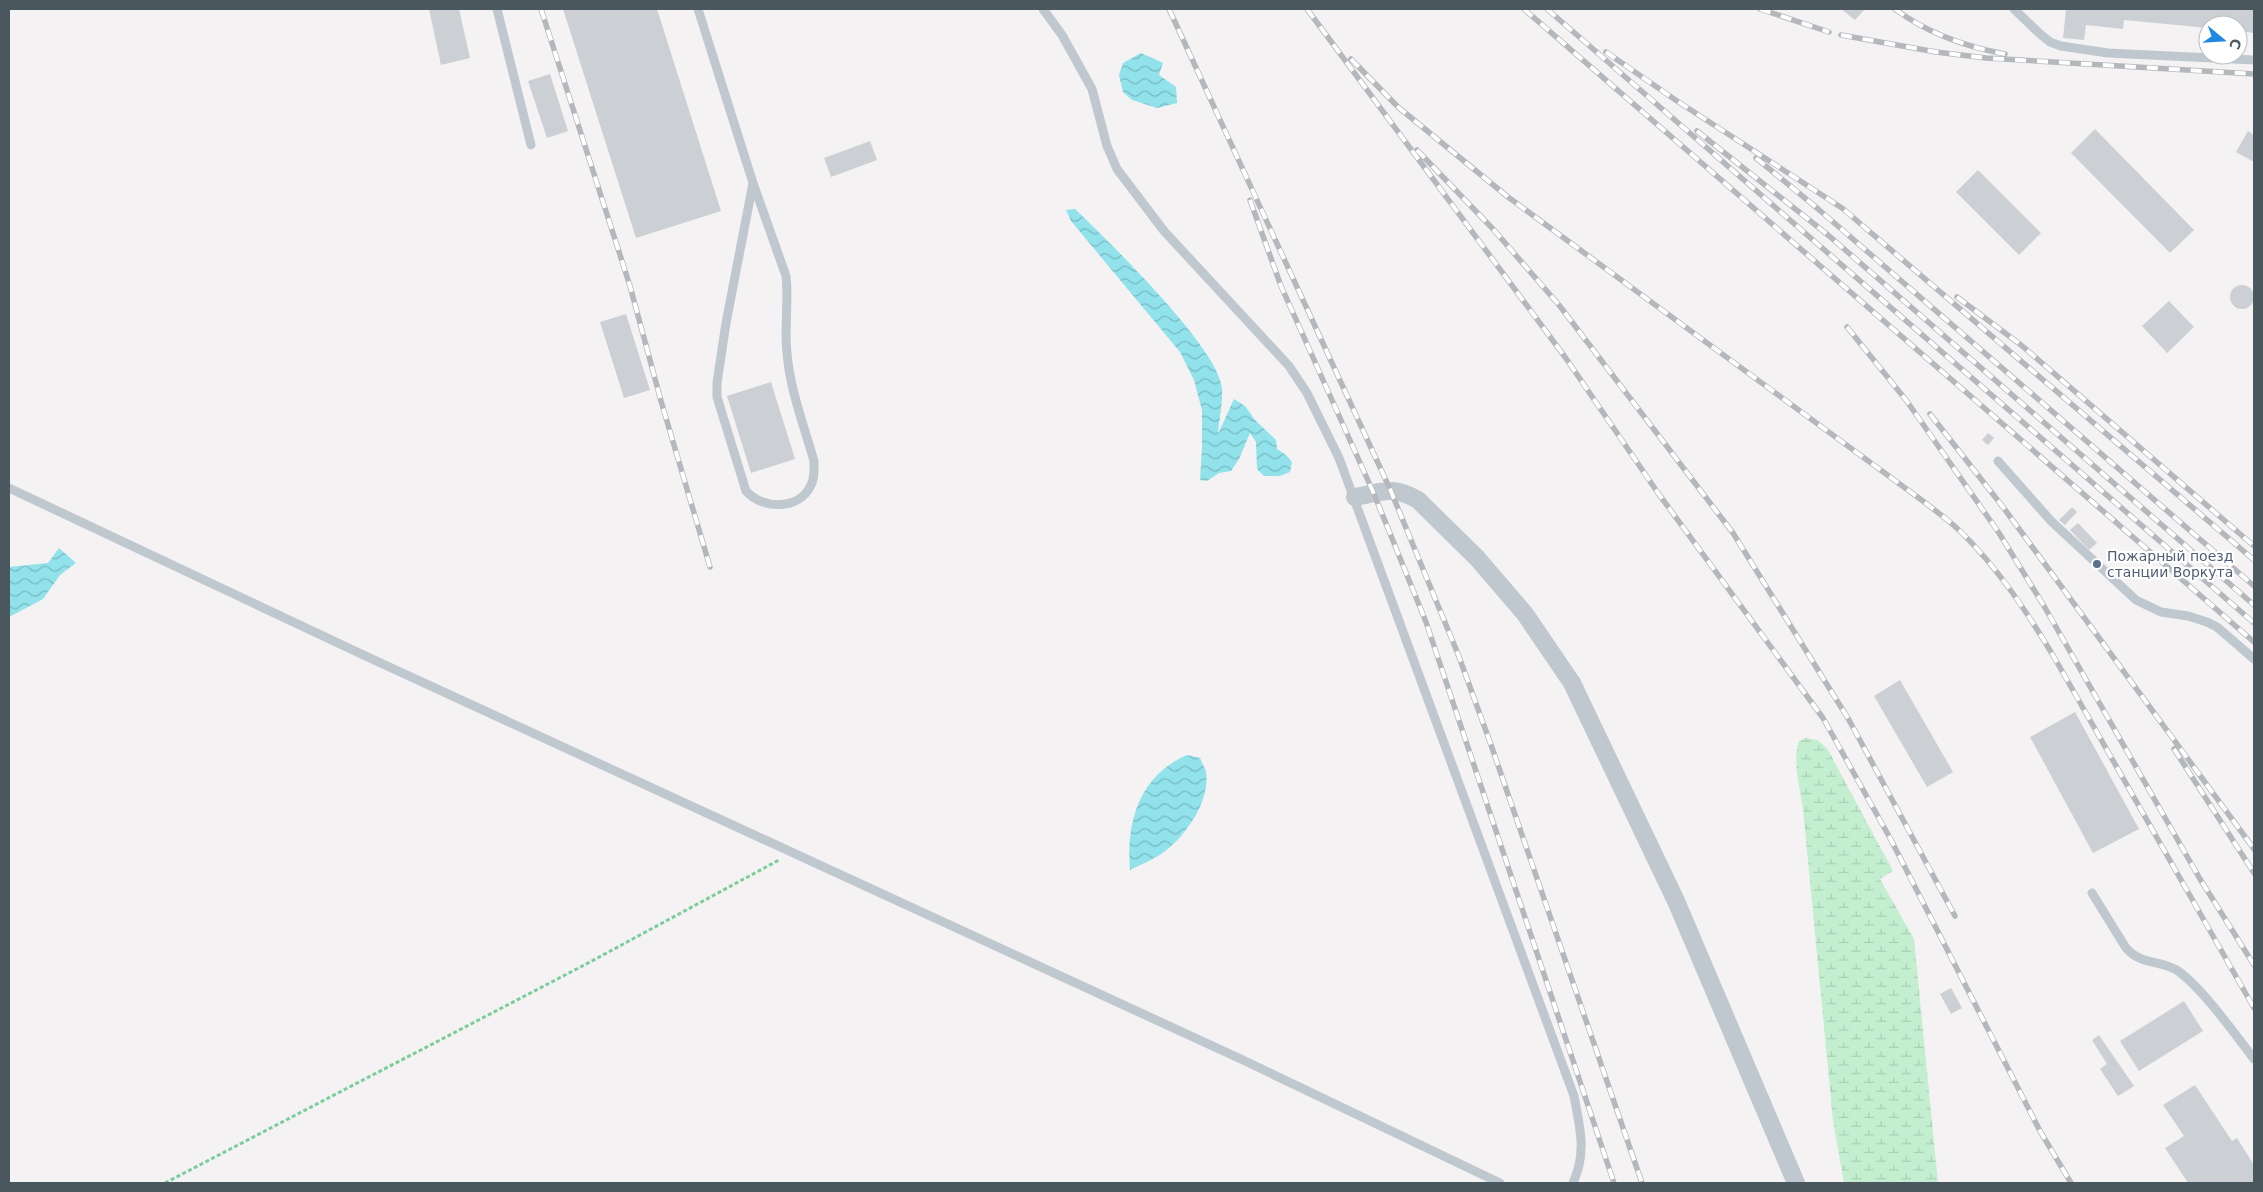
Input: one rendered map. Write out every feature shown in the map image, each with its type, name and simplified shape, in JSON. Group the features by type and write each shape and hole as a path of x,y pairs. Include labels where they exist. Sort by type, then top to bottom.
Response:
{"street":[{"path":"1355,497 1390,489 1407,494 1418,500 1477,558 1525,614 1572,683 1676,901 1796,1183"}],"lane":[{"path":"497,9 531,145"},
{"path":"698,9 753,183 786,276 788,290 785,328 790,374 814,461 812,484 805,494 783,504 765,504 754,499 746,490 717,397 717,383 726,322 753,183"},
{"path":"1043,9 1062,35 1092,89 1107,146 1117,169 1164,231 1289,366 1307,393 1325,426 1355,497 1574,1096 1583,1148 1579,1170 1573,1183"},
{"path":"2014,9 2050,42 2061,46 2108,52 2254,60"},
{"path":"1998,461 2051,521 2136,600 2161,612 2188,616 2217,627 2254,659"},
{"path":"9,488 792,853 1243,1060 1500,1183"},
{"path":"2092,893 2133,956 2142,960 2167,965 2189,980 2254,1059"}],"path":[{"path":"165,1183 590,962 792,853"}],"green space":[{"path":"1806,738 1818,740 1828,750 1893,871 1880,879 1914,939 1938,1183 1844,1183 1833,1121 1803,809 1796,766 1799,741"}],"water":[{"path":"1141,53 1163,63 1159,75 1176,87 1177,103 1157,108 1132,100 1123,92 1119,75 1123,63"},
{"path":"1075,209 1135,268 1202,347 1216,370 1222,388 1218,434 1234,399 1245,406 1255,420 1276,440 1277,449 1292,462 1290,472 1280,476 1264,476 1257,469 1256,442 1250,433 1239,459 1231,471 1219,473 1207,481 1200,480 1202,410 1194,380 1180,352 1071,221 1066,210"},
{"path":"59,548 76,563 60,575 43,599 9,617 9,567 48,563"},
{"path":"1187,755 1200,758 1206,772 1204,795 1200,807 1187,829 1170,847 1130,870 1130,835 1139,802 1157,775"}],"building":[{"path":"429,9 459,9 470,58 441,65"},
{"path":"563,9 657,9 721,211 636,238"},
{"path":"1841,9 1865,9 1855,20"},
{"path":"2066,9 2254,9 2254,33 2248,32 2248,15 2198,15 2198,27 2124,20 2123,29 2086,25 2084,40 2063,38"},
{"path":"550,74 568,131 547,138 528,81"},
{"path":"2095,129 2194,230 2170,253 2071,153"},
{"path":"2248,131 2254,135 2254,162 2236,152"},
{"path":"870,141 877,160 831,177 824,158"},
{"path":"1978,170 2041,233 2019,255 1956,192"},
{"path":"2242,285 2251,288 2254,297 2251,306 2242,309 2233,306 2230,297 2233,288"},
{"path":"2169,301 2194,327 2167,353 2142,326"},
{"path":"626,314 650,390 624,398 600,322"},
{"path":"771,382 795,459 751,473 727,396"},
{"path":"1988,433 1994,438 1988,445 1982,440"},
{"path":"2072,507 2077,512 2065,525 2059,520"},
{"path":"2078,523 2097,543 2089,550 2070,530"},
{"path":"1900,680 1953,772 1927,787 1874,696"},
{"path":"2075,712 2139,829 2093,853 2030,737"},
{"path":"1951,988 1962,1008 1951,1014 1940,994"},
{"path":"2184,1001 2203,1031 2139,1071 2120,1041"},
{"path":"2099,1035 2134,1086 2118,1096 2100,1069 2107,1064 2092,1040"},
{"path":"2195,1085 2232,1141 2237,1138 2254,1165 2254,1183 2188,1183 2165,1148 2184,1136 2163,1105"}],"railway":[{"path":"541,9 630,286 661,401 710,567"},
{"path":"1169,9 1390,489 1458,654 1642,1183"},
{"path":"1307,9 1565,357 1658,493 1823,718 1890,838 2040,1131 2071,1183"},
{"path":"1524,9 2254,642"},
{"path":"1547,9 2254,623"},
{"path":"1760,9 1829,32"},
{"path":"1895,9 1907,18 1948,38 2005,54"},
{"path":"1841,35 1936,52 1986,58 2254,74"},
{"path":"1606,52 1677,101 1842,208 2254,560"},
{"path":"1351,59 1398,107 1508,197 1930,507 1974,545 2011,591 2054,657 2254,1008"},
{"path":"1697,131 1828,235 2254,605"},
{"path":"1417,150 1493,229 1559,305 1733,533 1849,720 1955,916"},
{"path":"1756,158 1817,208 2254,586"},
{"path":"1250,200 1281,286 1374,494 1426,622 1614,1183"},
{"path":"1957,297 2021,345 2254,546"},
{"path":"1847,327 1906,400 1999,533 2044,606 2200,879 2254,965"},
{"path":"1930,414 2003,507 2254,849"},
{"path":"2174,749 2254,873"}],"place":[{"name":"Пожарный поезд станции Воркута","path":"2097,564"}]}
